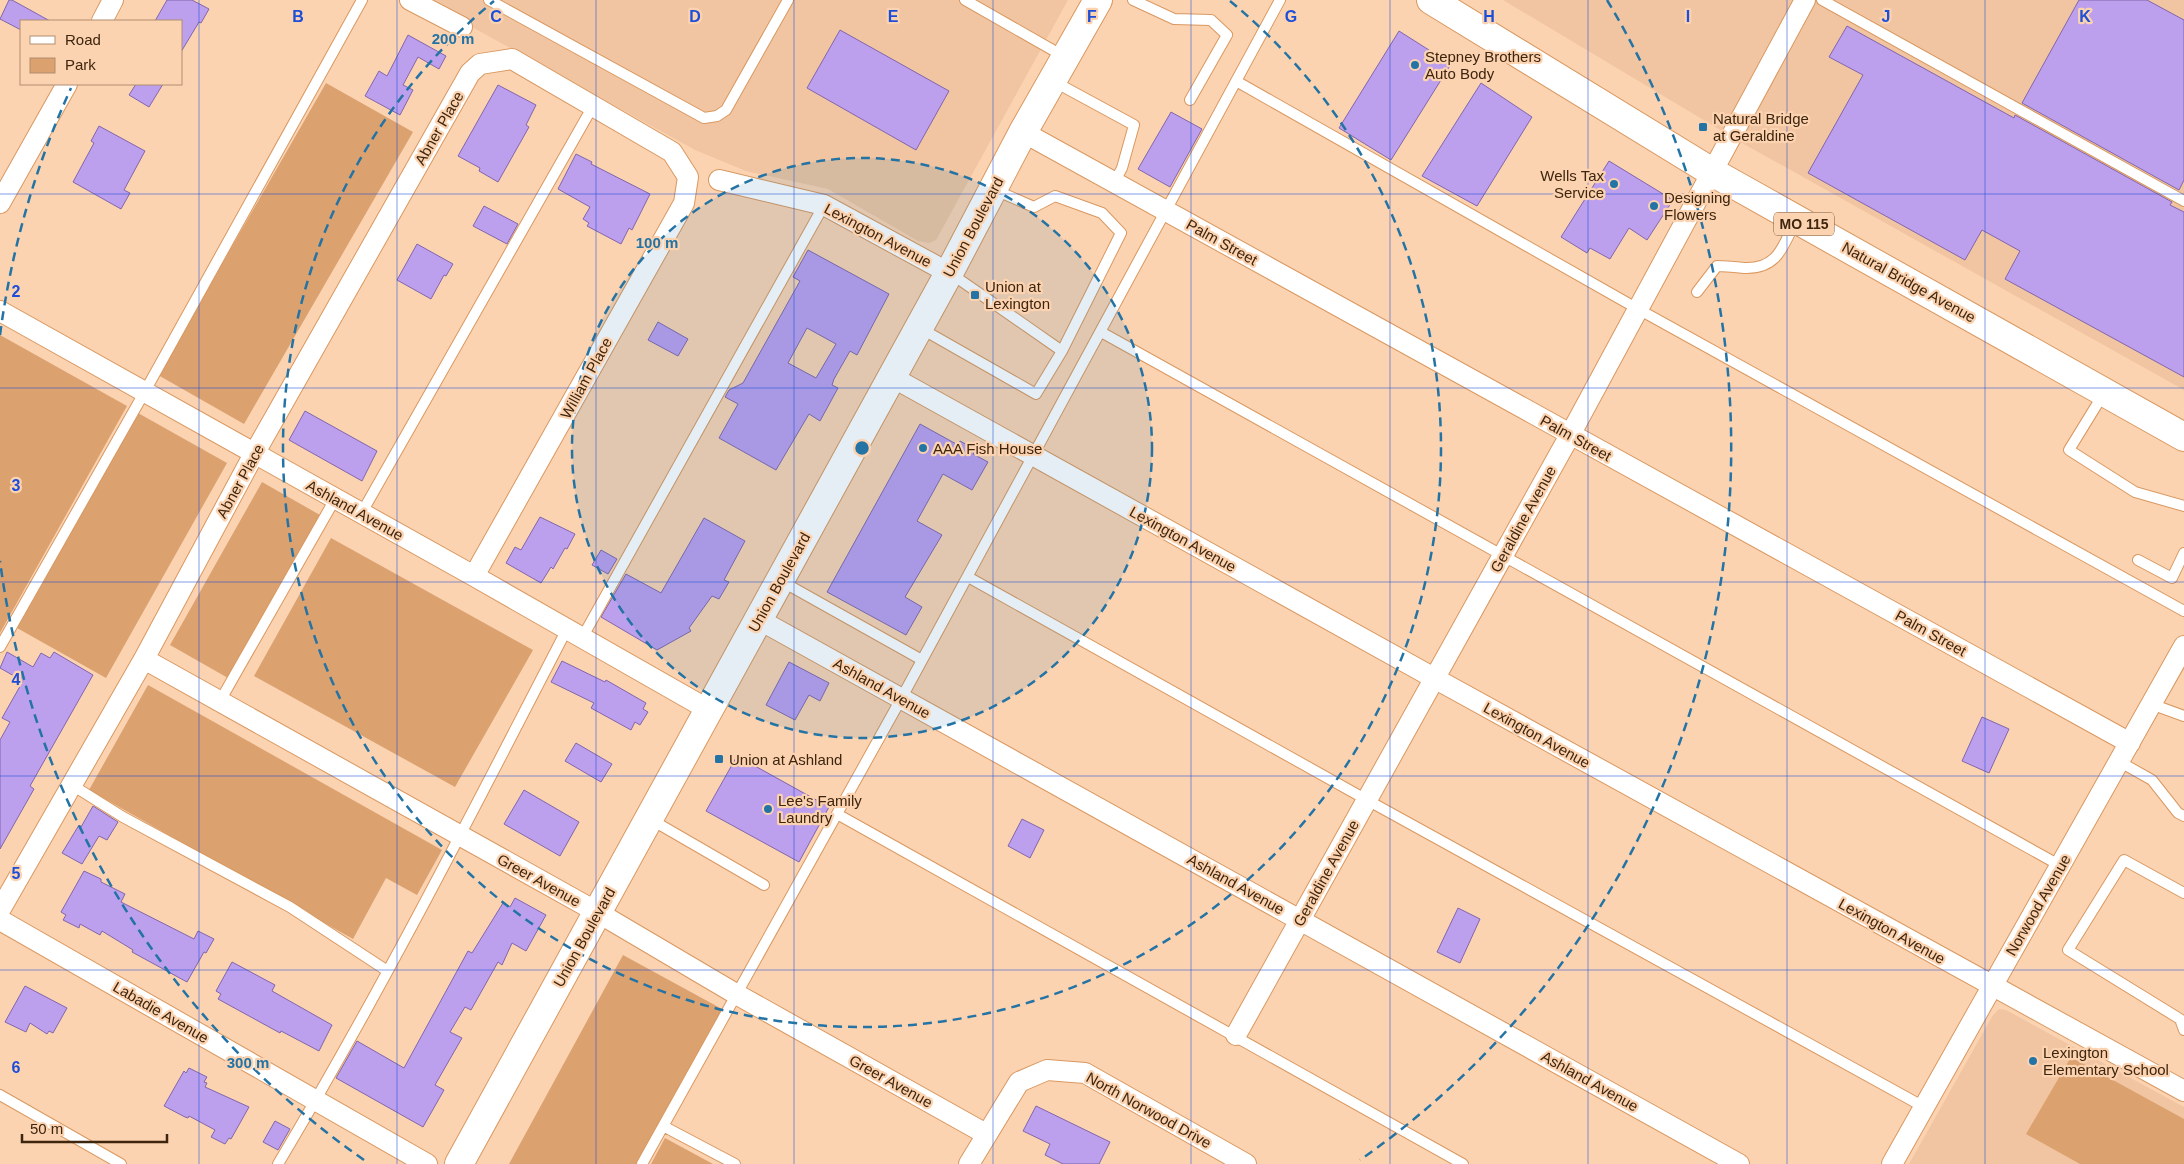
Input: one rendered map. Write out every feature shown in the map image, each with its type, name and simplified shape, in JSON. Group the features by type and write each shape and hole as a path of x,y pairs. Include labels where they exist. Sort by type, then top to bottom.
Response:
{"main road":[{"name":"Union Boulevard","path":"459,1164 949,273 1023,132 1098,0"},
{"name":"Natural Bridge Avenue","path":"1431,0 1712,172 2184,436"}],"street":[{"path":"103,20 113,0"},
{"path":"410,0 462,27"},
{"name":"Geraldine Avenue","path":"1236,1035 1570,435 1805,0"},
{"name":"Abner Place","path":"0,910 144,658 254,454 470,73 480,64 489,61 512,59 593,106"},
{"path":"0,203 65,85"},
{"name":"William Place","path":"474,576 684,202 688,177 672,152 593,106"},
{"name":"Palm Street","path":"1023,132 2130,743"},
{"name":"Lexington Avenue","path":"719,180 824,205 949,273"},
{"name":"Ashland Avenue","path":"0,312 474,576 708,710"},
{"name":"Lexington Avenue","path":"892,376 1434,678 2184,1091"},
{"name":"Ashland Avenue","path":"758,619 1734,1163"},
{"name":"Norwood Avenue","path":"1892,1164 2184,646"},
{"name":"Greer Avenue","path":"144,658 597,912 736,994 986,1134"},
{"name":"Labadie Avenue","path":"0,920 427,1164"},
{"name":"North Norwood Drive","path":"986,1134 1019,1082 1047,1070 1085,1073 1246,1164"},
{"path":"969,1164 986,1134"}],"lane":[{"path":"0,647 144,393 362,0"},
{"path":"489,0 704,118 717,116 726,110 788,0"},
{"path":"965,0 1066,58"},
{"path":"1133,0 1174,19 1212,20 1227,35 1190,100"},
{"path":"642,1164 901,699 1280,0"},
{"path":"1822,0 2184,201"},
{"path":"1052,81 1134,125 1122,168 1114,183"},
{"path":"1236,81 1638,309 2184,611"},
{"path":"361,514 593,106"},
{"path":"919,327 1036,394 1062,351 1121,233 1102,212 1055,196 1034,207 993,189"},
{"path":"278,1164 316,1100 460,835 575,633 824,205"},
{"path":"1697,292 1717,266 1758,267 1772,261 1779,255 1796,220"},
{"path":"949,273 1062,351"},
{"path":"1100,332 2061,866"},
{"path":"2105,392 2069,450 2135,492 2183,504"},
{"path":"220,701 335,499"},
{"path":"2138,560 2172,578 2184,552"},
{"path":"968,576 1367,800 1924,1107"},
{"path":"780,580 922,660"},
{"path":"2151,704 2184,716"},
{"path":"2120,762 2152,780 2178,813 2184,816"},
{"path":"72,785 124,817 290,907 386,970"},
{"path":"837,814 1236,1035 1464,1164"},
{"path":"649,818 764,885"},
{"path":"2184,894 2124,860 2068,950 2180,1019 2184,1030"},
{"path":"0,1095 121,1164"},
{"path":"663,1126 735,1164"}],"shaded area":[{"path":"423,0 1068,0 936,240 929,243 918,241 828,189 746,171 695,150"},
{"path":"1503,0 2184,0 2184,390 1742,143"},
{"name":"Lexington Elementary School","path":"1999,1009 2006,1010 2184,1107 2184,1164 1909,1164 1993,1015"}],"green space":[{"path":"326,83 413,132 244,424 158,375"},
{"path":"0,335 127,406 0,633"},
{"path":"138,413 227,463 106,678 17,628"},
{"path":"262,482 320,515 228,678 170,645"},
{"path":"331,538 533,650 455,787 254,676"},
{"path":"148,685 442,850 417,895 386,878 353,939 89,790"},
{"path":"623,955 722,1009 637,1164 509,1164"},
{"path":"2071,1057 2184,1119 2184,1164 2080,1164 2026,1134"},
{"path":"665,1138 713,1164 651,1164"}],"building":[{"path":"9,0 12,0 48,20 20,20 20,29 0,19"},
{"path":"167,0 192,0 209,9 182,50 182,20 156,20"},
{"path":"2079,0 2147,0 2184,20 2184,180 2179,190 2022,103"},
{"path":"1847,26 2014,118 2015,115 2172,202 2170,205 2184,212 2184,377 2005,279 2020,251 1982,230 1965,260 1808,173 1863,75 1829,57"},
{"path":"840,30 949,91 916,150 807,88"},
{"path":"1399,31 1451,64 1391,160 1339,128"},
{"path":"408,35 446,56 439,69 418,57 403,85 413,90 400,115 365,96 379,71 387,76"},
{"path":"1481,83 1532,117 1477,206 1422,176"},
{"path":"135,85 162,85 149,107 129,95"},
{"path":"498,85 536,105 526,125 529,127 498,182 479,171 480,168 458,156"},
{"path":"1171,112 1202,129 1170,187 1138,169"},
{"path":"99,126 145,151 124,190 130,193 121,209 73,182 94,143 91,141"},
{"path":"576,154 592,162 591,164 650,194 632,230 629,228 621,244 587,226 589,223 583,219 590,207 558,189"},
{"path":"1609,161 1673,200 1647,240 1629,228 1610,259 1590,248 1587,253 1561,237"},
{"path":"484,206 518,224 507,244 473,226"},
{"path":"417,244 453,264 446,276 444,275 431,299 397,280"},
{"path":"808,250 889,294 857,355 850,351 834,379 832,385 838,388 820,421 809,414 776,470 719,438 738,404 725,397 729,390 743,383 800,281 793,277","holes":["807,328 836,344 816,378 788,363"]},
{"path":"658,322 688,339 678,356 648,340"},
{"path":"305,411 377,451 362,481 289,440"},
{"path":"920,424 958,445 960,441 976,450 973,454 988,462 972,490 943,474 917,521 942,535 905,597 922,607 906,635 827,592"},
{"path":"540,517 575,534 567,549 565,548 553,569 551,567 541,583 506,563 515,547 521,550"},
{"path":"704,518 745,541 724,580 729,582 719,599 712,596 689,628 691,631 657,650 601,617 626,574 661,593"},
{"path":"601,550 617,559 608,574 592,565"},
{"path":"7,652 33,667 41,653 50,658 54,652 93,675 30,786 34,789 0,849 0,740 10,722 2,718 23,681 0,668"},
{"path":"562,661 605,682 606,680 646,703 643,709 648,712 640,725 635,722 631,730 591,708 594,703 551,682"},
{"path":"789,662 829,683 820,701 809,695 795,720 766,705"},
{"path":"1982,717 2009,729 1989,773 1962,761"},
{"path":"576,743 612,764 601,782 565,761"},
{"name":"Lee's Family Laundry","path":"737,756 829,807 799,862 706,811"},
{"path":"524,790 579,822 560,856 504,824"},
{"path":"93,806 118,822 107,840 99,836 82,864 62,853 79,825 81,827"},
{"path":"1022,819 1044,830 1030,858 1008,846"},
{"path":"84,871 125,894 121,902 194,939 198,931 214,939 206,953 204,952 187,982 132,952 133,950 102,931 100,935 80,924 79,928 63,920 66,915 61,912"},
{"path":"515,898 546,915 526,951 512,943 502,965 498,962 471,1010 465,1007 450,1032 462,1038 435,1085 444,1090 423,1127 336,1078 357,1041 404,1068 468,951 472,953 503,903 510,907"},
{"path":"1458,908 1480,919 1460,963 1437,952"},
{"path":"232,962 275,985 272,991 332,1025 319,1051 281,1031 280,1033 218,999 221,994 216,991"},
{"path":"25,986 67,1008 53,1033 49,1031 47,1034 30,1023 26,1032 5,1022"},
{"path":"189,1068 207,1077 204,1082 207,1083 205,1087 249,1107 231,1139 229,1138 225,1144 211,1137 215,1130 189,1116 188,1118 185,1117 164,1106 184,1071 186,1073"},
{"path":"1036,1106 1110,1142 1099,1164 1063,1164 1045,1155 1050,1144 1023,1131"},
{"path":"275,1121 290,1129 278,1150 263,1142"}],"place":[{"name":"Stepney Brothers Auto Body","path":"1415,65"},
{"name":"Natural Bridge at Geraldine","path":"1703,127"},
{"name":"Wells Tax Service","path":"1614,184"},
{"name":"Designing Flowers","path":"1654,206"},
{"name":"Union at Lexington","path":"975,295"},
{"name":"AAA Fish House","path":"923,448"},
{"name":"Union at Ashland","path":"719,759"},
{"name":"Lee's Family Laundry","path":"768,809"},
{"name":"Lexington Elementary School","path":"2033,1061"}]}
